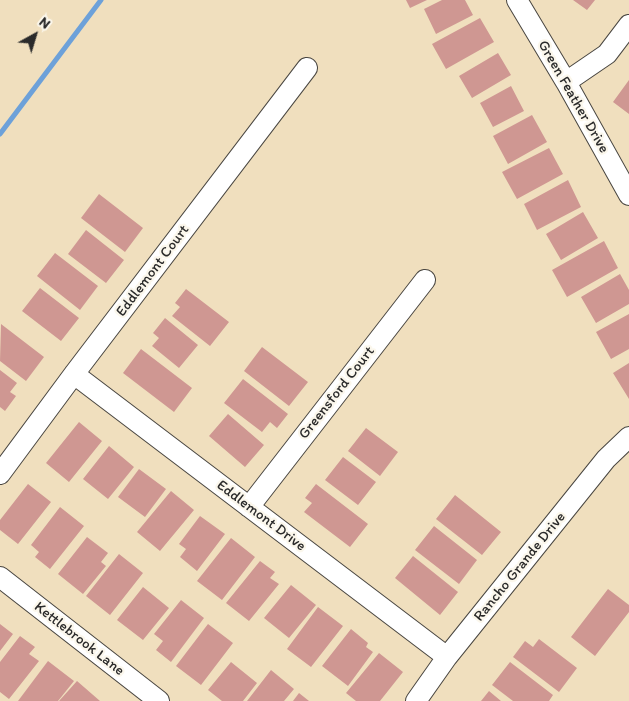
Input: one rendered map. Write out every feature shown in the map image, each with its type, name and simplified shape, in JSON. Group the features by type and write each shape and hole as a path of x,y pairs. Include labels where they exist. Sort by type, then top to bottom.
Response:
{"street":[{"name":"Green Feather Drive","path":"517,0 566,82 629,195"},
{"path":"566,82 608,54 629,25"},
{"name":"Eddlemont Court","path":"0,474 307,68"},
{"name":"Greensford Court","path":"249,507 425,280"},
{"name":"Eddlemont Drive","path":"74,374 447,658"},
{"name":"Rancho Grande Drive","path":"416,701 447,658 606,459 629,437"},
{"name":"Kettlebrook Lane","path":"0,576 159,701"}],"building":[{"path":"406,0 427,0 410,8"},
{"path":"442,0 465,0 473,15 436,34 424,9"},
{"path":"573,0 595,0 587,10"},
{"path":"480,18 494,42 446,69 432,44"},
{"path":"498,53 511,75 472,98 459,76"},
{"path":"629,80 629,114 613,102"},
{"path":"511,86 524,111 493,127 480,103"},
{"path":"532,115 547,142 508,164 493,136"},
{"path":"549,148 563,174 517,199 502,172"},
{"path":"568,180 581,207 537,230 524,204"},
{"path":"99,194 143,228 125,252 81,218"},
{"path":"583,212 598,238 561,260 546,234"},
{"path":"86,230 124,260 106,283 68,254"},
{"path":"604,241 618,268 567,297 552,270"},
{"path":"55,253 98,286 80,310 37,276"},
{"path":"620,274 629,290 629,304 596,323 581,297"},
{"path":"40,288 79,318 61,341 22,311"},
{"path":"186,289 229,322 210,346 172,316 180,307 175,303"},
{"path":"629,314 629,349 611,359 596,332"},
{"path":"165,318 198,345 179,368 152,346 159,338 153,333"},
{"path":"1,324 44,357 26,381 0,361"},
{"path":"262,347 308,382 289,406 244,371"},
{"path":"141,349 192,388 174,412 123,373"},
{"path":"629,363 629,399 613,373"},
{"path":"0,370 17,383 10,392 16,396 5,411 0,407"},
{"path":"243,379 288,414 277,428 270,422 262,432 224,403"},
{"path":"228,414 264,445 245,467 209,436"},
{"path":"79,422 102,441 69,482 46,463"},
{"path":"366,428 398,452 380,476 348,451"},
{"path":"109,446 134,467 108,499 83,479"},
{"path":"343,457 376,482 358,505 325,480"},
{"path":"139,469 166,489 145,517 118,497"},
{"path":"28,484 51,502 18,544 0,530 0,520"},
{"path":"316,484 368,524 350,547 304,512 312,503 305,498"},
{"path":"171,491 194,510 160,551 137,532"},
{"path":"455,495 501,532 482,555 436,519"},
{"path":"60,507 84,526 50,569 35,557 39,552 31,545"},
{"path":"200,516 225,534 197,571 180,557 186,549 179,544"},
{"path":"434,526 477,560 459,584 415,550"},
{"path":"87,537 108,553 101,562 106,566 83,594 58,574"},
{"path":"231,538 255,557 222,600 197,581"},
{"path":"119,554 143,573 110,615 86,596"},
{"path":"413,556 458,592 440,615 395,578"},
{"path":"260,561 275,572 270,578 279,584 249,621 226,603"},
{"path":"291,585 316,605 289,638 264,618"},
{"path":"143,587 169,608 143,640 117,620"},
{"path":"608,589 629,605 629,612 595,656 571,637"},
{"path":"181,600 204,618 171,662 156,650 163,641 154,634"},
{"path":"318,607 343,626 311,667 287,649"},
{"path":"0,624 13,634 0,651"},
{"path":"208,624 233,643 201,685 176,666"},
{"path":"351,629 368,643 366,647 373,652 348,686 322,666"},
{"path":"20,636 35,647 29,654 39,661 9,699 0,692 0,662"},
{"path":"539,639 577,668 559,692 513,657 525,641 533,647"},
{"path":"379,653 403,672 380,701 356,701 346,693"},
{"path":"48,661 74,681 58,701 18,701"},
{"path":"231,662 257,683 243,701 222,701 208,690"},
{"path":"510,662 553,695 549,701 513,701 492,685"},
{"path":"271,670 294,689 284,701 247,701"},
{"path":"77,681 100,701 59,701"},
{"path":"489,691 501,701 481,701"},
{"path":"299,693 309,701 293,701"}],"waterway":[{"path":"0,134 101,0"}]}
